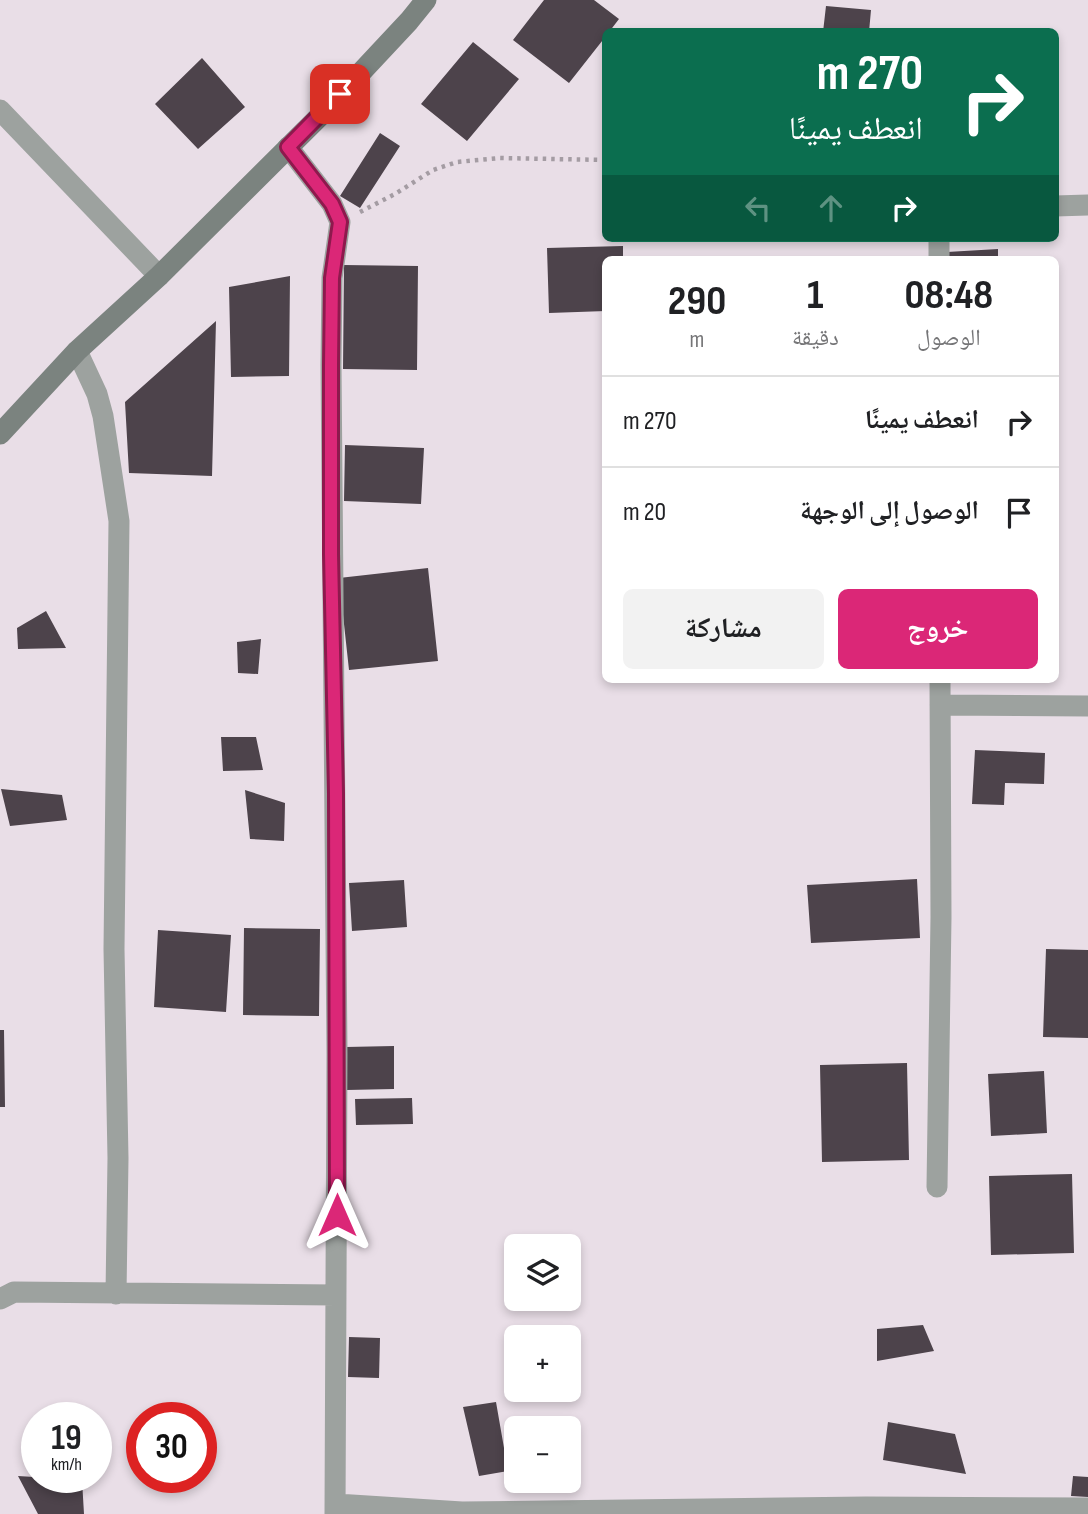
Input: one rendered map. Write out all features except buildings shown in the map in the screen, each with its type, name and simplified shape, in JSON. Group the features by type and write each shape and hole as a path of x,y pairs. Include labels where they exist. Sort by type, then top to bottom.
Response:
{"main road":[{"path":"0,434 77,351 159,276 288,147 426,0"}],"street":[{"path":"0,110 159,276"},
{"path":"288,147 332,204 340,222 332,278 331,365 335,728 335,1509 462,1512 866,1507 1088,1508"},
{"path":"1059,206 1088,205"},
{"path":"77,351 97,394 103,416 119,521 114,948 118,1158 116,1294"},
{"path":"937,1187 941,917 940,683"},
{"path":"940,705 1088,706"},
{"path":"0,1299 14,1292 336,1295"}],"path":[{"path":"340,222 396,194 433,170 457,162 500,158 602,160"}],"route":[{"path":"337,1215 331,365 332,278 340,222 332,204 288,147 340,94"}]}
